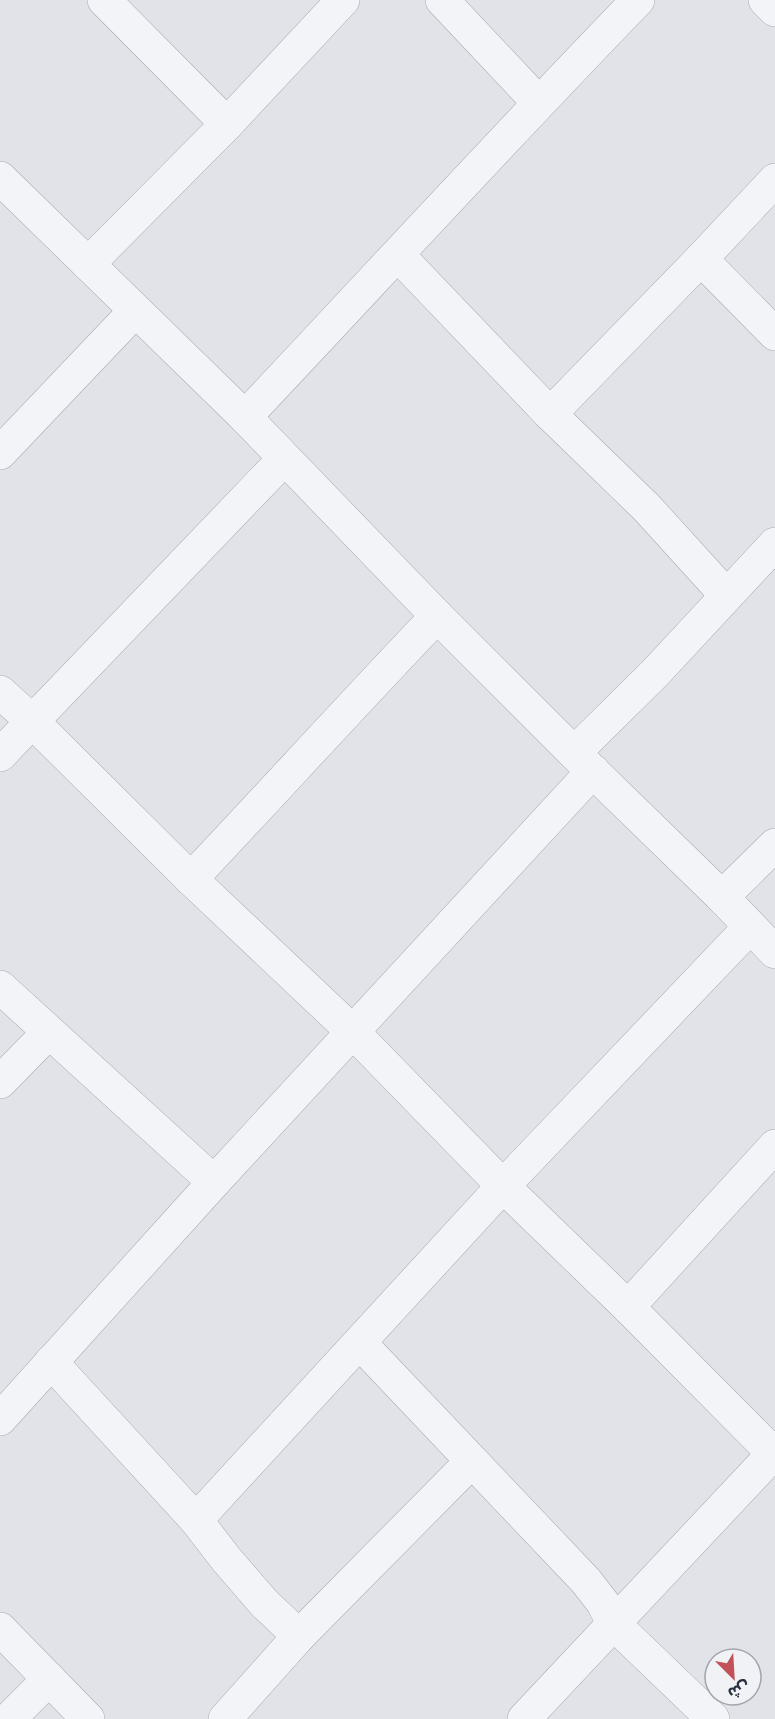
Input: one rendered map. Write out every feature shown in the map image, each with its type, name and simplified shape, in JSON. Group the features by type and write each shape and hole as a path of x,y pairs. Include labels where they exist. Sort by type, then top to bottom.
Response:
{"street":[{"path":"104,0 227,124"},
{"path":"88,264 227,124 342,0"},
{"path":"442,0 538,102"},
{"path":"245,417 538,102 638,0"},
{"path":"765,0 775,10"},
{"path":"0,178 245,417 437,616 775,952"},
{"path":"550,414 775,180"},
{"path":"398,255 550,414 646,507 726,595"},
{"path":"701,259 775,334"},
{"path":"0,453 135,311"},
{"path":"0,755 284,459"},
{"path":"0,1419 352,1031 468,908 655,673 775,544"},
{"path":"191,879 340,717 437,616"},
{"path":"0,692 191,879 352,1031 503,1186 628,1307 774,1454 524,1719"},
{"path":"722,897 775,844"},
{"path":"196,1520 503,1186 750,927"},
{"path":"0,987 214,1182"},
{"path":"0,1082 49,1032"},
{"path":"628,1307 775,1146"},
{"path":"360,1343 471,1462 549,1540 603,1603 613,1623 713,1719"},
{"path":"51,1362 196,1520 264,1603 299,1636"},
{"path":"225,1719 299,1636 471,1462"},
{"path":"0,1629 88,1719"},
{"path":"9,1719 49,1679"}]}
